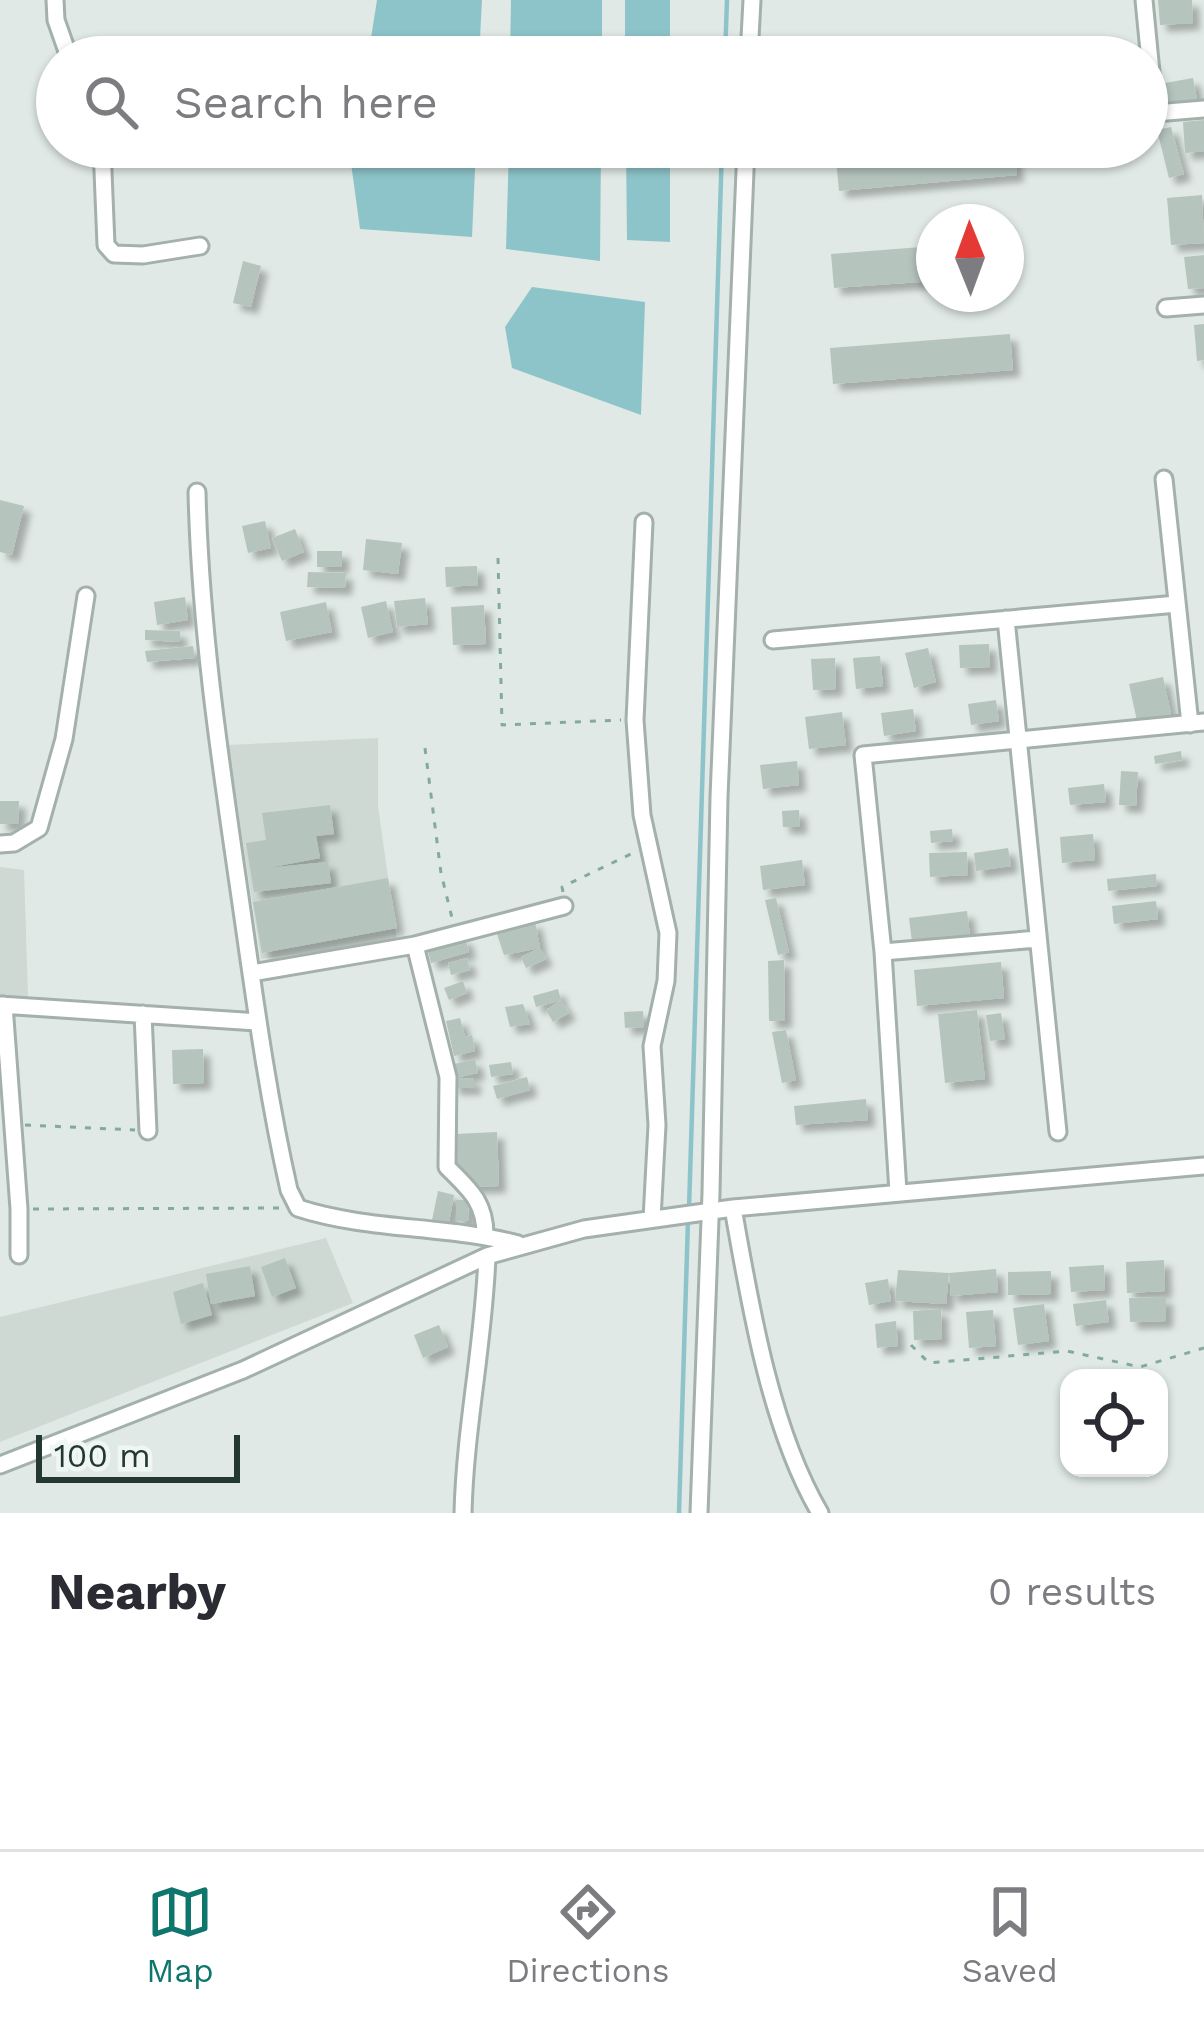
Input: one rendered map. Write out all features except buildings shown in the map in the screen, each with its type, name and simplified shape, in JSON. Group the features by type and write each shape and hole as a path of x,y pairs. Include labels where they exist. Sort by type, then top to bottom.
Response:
{"street":[{"path":"55,0 62,36"},
{"path":"750,36 752,0"},
{"path":"1144,0 1148,36"},
{"path":"1168,112 1204,109"},
{"path":"103,168 106,244 114,254 143,255 200,246"},
{"path":"699,1513 719,797 745,168"},
{"path":"1166,308 1204,305"},
{"path":"898,1192 883,952 863,755 1197,723 1177,604 1164,479"},
{"path":"197,492 199,593 258,1022 289,1190 298,1208 326,1217 484,1235 520,1245"},
{"path":"644,522 635,720 648,846 668,933 666,981 652,1046 657,1125 652,1220"},
{"path":"0,844 14,843 39,828 64,739 86,596"},
{"path":"773,640 1177,604"},
{"path":"1006,619 1058,1132"},
{"path":"252,973 415,945 564,906"},
{"path":"883,952 1038,939"},
{"path":"415,945 448,1077 447,1167 479,1199 484,1235"},
{"path":"19,1255 2,1005 258,1022"},
{"path":"143,1014 148,1131"},
{"path":"0,1465 243,1370 487,1256 584,1229 709,1210 1204,1166"},
{"path":"733,1208 757,1341 806,1489 820,1513"},
{"path":"463,1513 464,1454 485,1318 487,1256"}],"path":[{"path":"497,558 502,725 635,720"},
{"path":"425,748 441,873 456,935"},
{"path":"564,906 562,887 648,846"},
{"path":"11,1125 148,1131"},
{"path":"19,1209 298,1208"},
{"path":"911,1345 929,1363 1067,1351 1140,1366 1204,1348"}],"shaded area":[{"path":"378,738 378,806 397,941 261,959 228,745"},
{"path":"0,867 24,870 28,997 0,995"},
{"path":"326,1238 353,1303 0,1442 0,1317"}],"water":[{"path":"377,0 482,0 480,36 371,36"},
{"path":"511,0 602,0 602,36 510,36"},
{"path":"625,0 670,0 670,36 625,36"},
{"path":"352,168 475,168 472,237 360,229"},
{"path":"508,168 601,168 600,261 506,249"},
{"path":"626,168 670,168 670,242 627,240"},
{"path":"532,287 645,302 641,415 512,368 505,327"}],"waterway":[{"path":"726,36 727,0"},
{"path":"689,1209 721,168"},
{"path":"679,1513 688,1220"}]}
